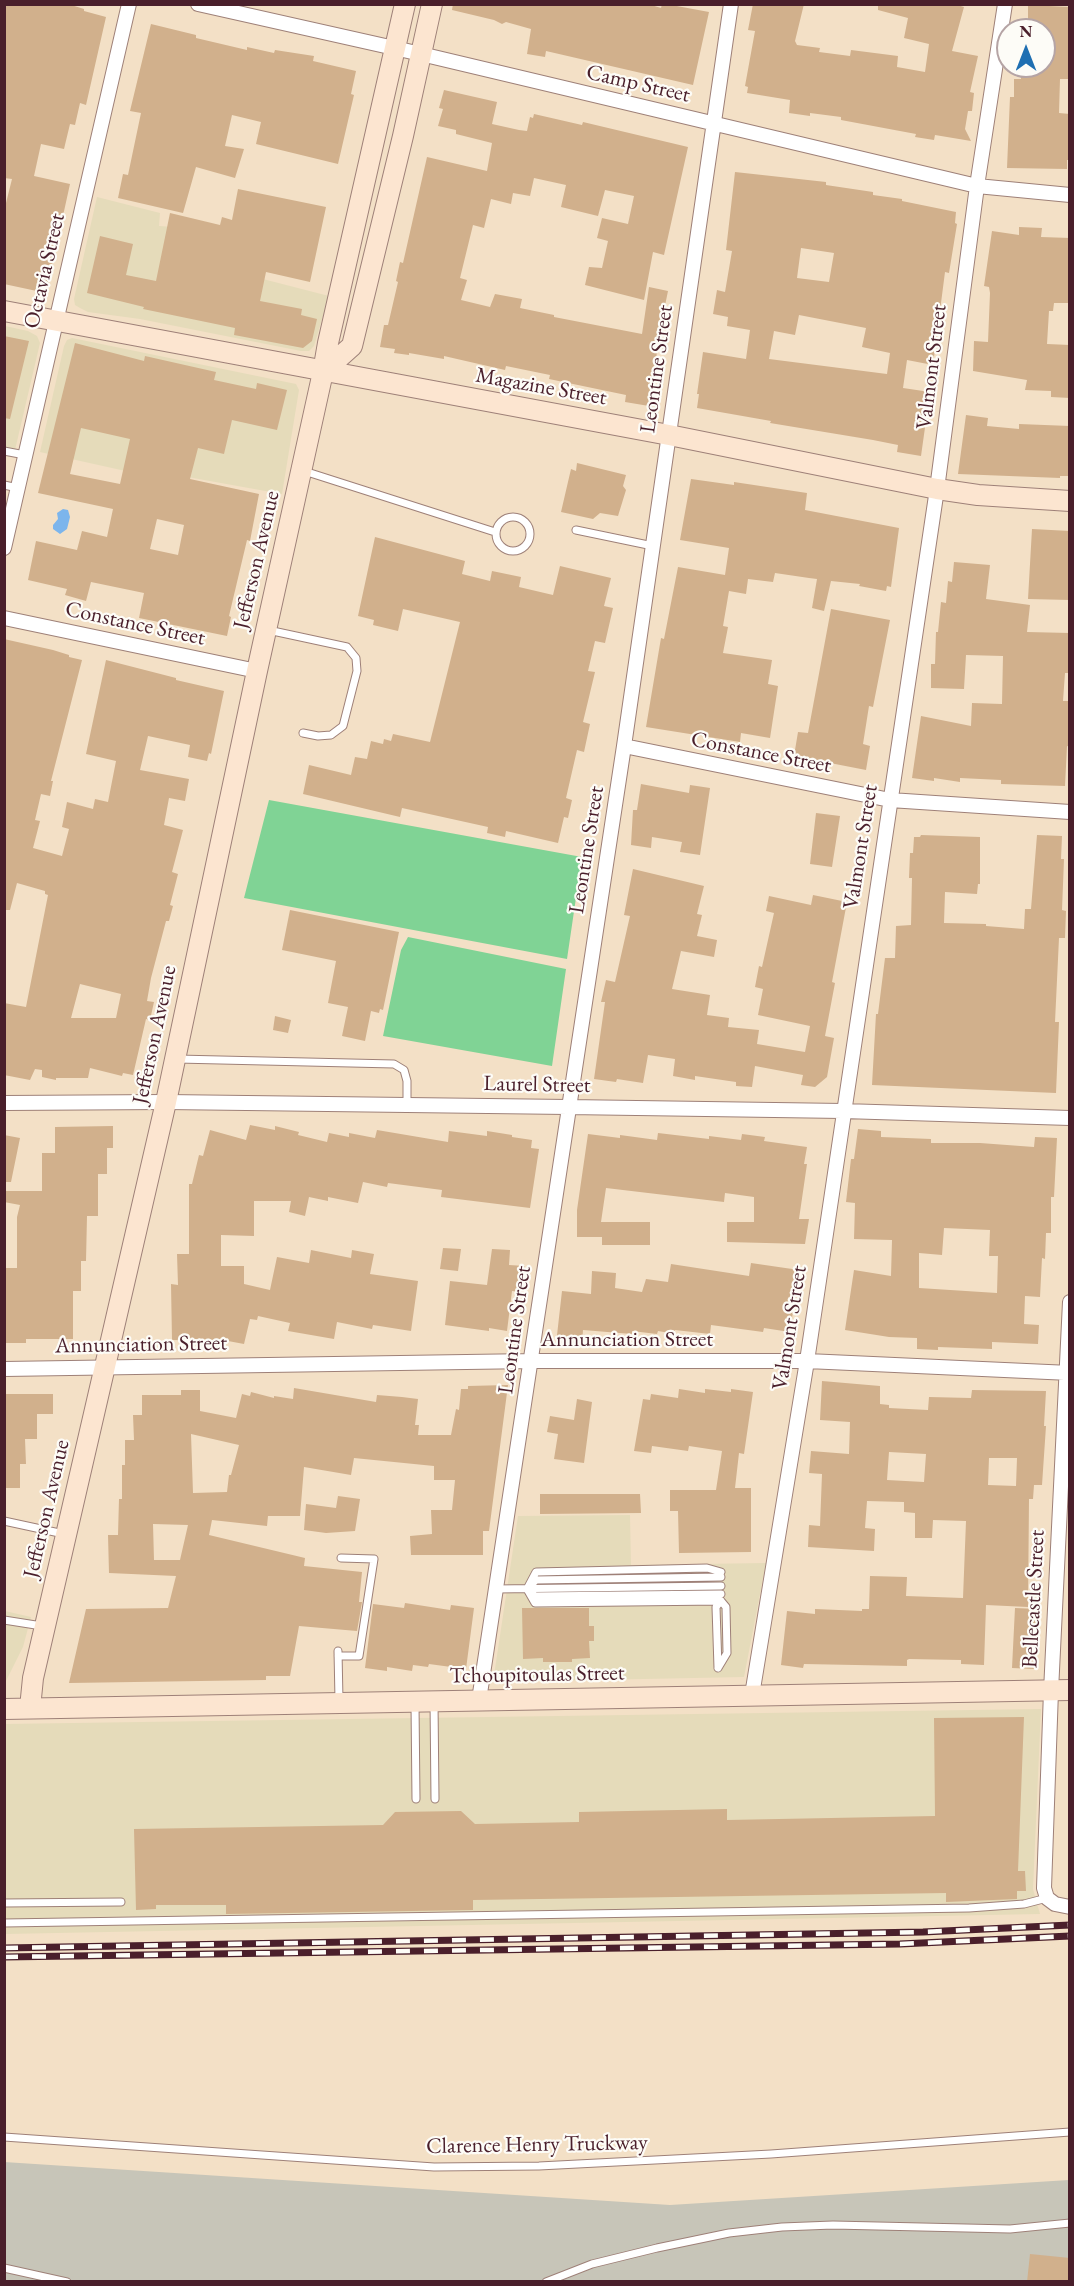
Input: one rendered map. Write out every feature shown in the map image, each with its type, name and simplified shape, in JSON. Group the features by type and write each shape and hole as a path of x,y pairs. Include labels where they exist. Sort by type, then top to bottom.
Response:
{"street":[{"name":"Octavia Street","path":"4,548 11,486 26,455 129,4"},
{"name":"Camp Street","path":"198,4 396,48 977,186 1070,195"},
{"name":"Jefferson Avenue","path":"30,1708 33,1678 44,1627 166,1102 333,320 405,4"},
{"path":"323,372 351,345 432,4"},
{"name":"Leontine Street","path":"479,1700 624,746 731,4"},
{"name":"Valmont Street","path":"752,1695 807,1361 937,489 977,186 1005,4"},
{"name":"Magazine Street","path":"4,311 669,435 937,489 978,495 1070,501"},
{"name":"Constance Street","path":"4,618 257,671"},
{"name":"Constance Street","path":"624,746 890,800 1070,812"},
{"name":"Laurel Street","path":"4,1103 166,1102 568,1107 843,1111 1070,1118"},
{"name":"Bellecastle Street","path":"1047,1898 1044,1888 1060,1690 1070,1302"},
{"name":"Annunciation Street","path":"4,1369 532,1361 807,1361 1068,1373"},
{"name":"Tchoupitoulas Street","path":"4,1709 1060,1690"},
{"path":"1047,1898 1055,1904 1070,1907"}],"lane":[{"path":"4,451 26,455"},
{"path":"302,470 495,532"},
{"path":"511,517 527,524 530,535 526,545 511,551 497,543 495,532 500,522 511,517"},
{"path":"576,530 653,546"},
{"path":"266,629 346,647 356,658 357,671 343,726 331,735 318,736 303,733"},
{"path":"174,1059 394,1064 404,1070 407,1081 407,1105"},
{"path":"4,1521 66,1534"},
{"path":"339,1703 338,1654 359,1656 374,1558 341,1558"},
{"path":"527,1589 536,1572 707,1569 721,1575"},
{"path":"496,1589 721,1594"},
{"path":"527,1589 535,1603 721,1594"},
{"path":"718,1668 716,1607 721,1594"},
{"path":"4,1620 44,1627"},
{"path":"424,1701 435,1798"},
{"path":"416,1799 424,1701"},
{"path":"4,1923 969,1908 1024,1904 1047,1898"},
{"path":"4,1902 121,1902"},
{"name":"Clarence Henry Truckway","path":"4,2136 445,2167 538,2166 771,2154 1070,2132"},
{"path":"546,2282 592,2264 657,2248 729,2233 782,2227 833,2225 1010,2229 1070,2223"},
{"path":"4,2268 67,2282"}],"shaded area":[{"path":"97,197 160,213 159,226 174,227 220,268 329,296 314,346 309,351 301,351 140,319 88,312 75,305 74,299"},
{"path":"5,326 28,331 37,336 40,343 15,450 5,447"},
{"path":"72,338 296,384 299,390 282,494 182,476 139,474 40,452 64,346 67,340"},
{"path":"630,1515 631,1565 766,1563 744,1677 493,1682 518,1516"},
{"path":"5,1611 31,1617 23,1647 5,1683"},
{"path":"1041,1709 1033,1889 1040,1914 5,1934 4,1724"},
{"path":"4,2162 670,2205 1069,2180 1069,2281 5,2281"}],"green space":[{"path":"269,800 582,857 567,959 244,898"},
{"path":"408,937 566,969 552,1066 383,1036 401,950"}],"water":[{"path":"63,509 68,510 70,517 67,529 60,534 53,529 53,525 58,519 57,513"}],"building":[{"path":"4,4 68,4 106,17 86,105 80,103 75,125 70,124 64,149 41,144 34,176 70,184 46,293 4,284 4,211 12,179 4,178"},
{"path":"453,4 648,4 661,8 662,4 666,4 709,12 693,85 546,51 545,57 527,54 531,29 506,22 502,24 452,10"},
{"path":"753,4 804,4 795,41 797,45 820,48 819,52 850,56 851,50 898,56 897,67 925,72 929,44 904,38 908,18 878,10 878,4 954,4 964,7 952,51 978,56 970,92 974,93 972,111 968,111 965,129 971,141 935,135 934,140 915,137 916,134 841,120 841,117 789,113 790,100 747,93 748,87 745,86 755,31 748,30"},
{"path":"1028,5 1070,7 1070,79 1060,79 1059,113 1070,114 1067,169 1007,168 1010,97 1014,97 1014,79 1056,78 1056,18 1028,18"},
{"path":"151,24 247,50 247,47 274,53 275,50 314,56 313,61 356,71 351,94 354,95 338,164 256,144 261,122 232,115 225,146 244,149 235,178 196,167 183,213 118,198 123,174 128,175 141,113 130,111"},
{"path":"444,90 497,102 492,124 527,131 530,117 533,118 534,114 582,125 583,122 688,147 664,255 653,252 644,300 585,285 589,267 602,268 608,241 597,238 602,218 628,224 634,196 605,190 598,216 561,207 566,185 534,178 530,196 513,193 511,204 491,199 484,228 473,225 460,278 467,280 461,300 490,307 495,294 522,299 520,308 642,334 649,287 668,291 649,406 625,402 626,395 549,379 550,375 506,366 505,370 444,356 444,359 394,353 395,349 380,347 384,325 388,325 400,262 403,263 427,157 487,171 492,143 456,134 456,130 438,126 443,109 439,108"},
{"path":"735,172 826,182 826,185 873,192 873,195 902,199 902,201 956,212 955,223 957,224 949,273 945,272 933,365 907,360 903,388 930,392 921,456 897,452 898,445 697,408 703,352 746,359 750,330 727,326 728,317 713,314 717,290 725,292 732,251 726,250","holes":["801,248 834,253 829,282 797,278","799,315 866,328 862,347 890,353 887,374 769,359 774,331 795,335"]},
{"path":"238,189 326,207 310,282 266,272 260,301 302,309 301,315 317,319 312,341 303,348 234,335 235,328 143,309 144,307 87,293 100,236 133,244 126,275 156,281 170,213 220,225 222,217 232,220"},
{"path":"1019,227 1042,228 1041,237 1070,238 1070,303 1054,303 1053,311 1049,311 1047,344 1070,345 1070,398 1051,397 1051,391 1025,390 1027,380 973,371 974,341 988,342 990,293 989,287 984,286 992,231 1019,235"},
{"path":"4,336 29,341 10,419 4,418"},
{"path":"75,343 144,361 145,356 216,372 214,380 256,389 257,383 287,390 277,430 232,420 224,454 198,448 190,479 259,494 250,541 247,540 229,616 231,617 227,636 139,618 144,593 91,582 86,601 65,595 67,589 28,580 36,541 77,550 82,531 107,537 113,509 38,493","holes":["81,428 130,439 120,484 70,474","157,519 184,525 178,555 150,549"]},
{"path":"966,415 988,418 987,426 1019,429 1019,424 1070,426 1070,476 1060,476 1060,478 958,474"},
{"path":"577,463 626,475 623,486 626,490 618,516 600,513 593,519 561,512 571,469 576,471"},
{"path":"691,479 734,485 734,482 807,493 805,510 899,528 891,587 887,586 886,591 859,586 860,584 831,581 824,611 812,608 817,579 775,573 773,582 748,579 746,594 729,591 723,626 728,627 723,653 772,660 768,684 778,686 770,738 741,733 740,742 646,727 661,638 664,639 678,567 725,575 729,548 680,540"},
{"path":"1032,529 1070,531 1070,600 1028,599"},
{"path":"375,537 465,561 462,574 490,581 492,571 521,577 519,587 553,595 560,566 611,578 604,606 613,608 605,643 595,641 588,671 595,672 583,722 590,724 584,752 577,750 566,798 572,800 568,818 564,817 558,843 506,831 505,837 487,833 488,827 402,808 400,817 303,794 309,765 351,775 355,757 367,759 371,741 383,744 384,739 391,741 393,734 430,742 460,622 403,609 398,631 373,625 374,620 358,616"},
{"path":"954,562 990,565 986,599 1030,605 1027,632 1070,633 1070,673 1065,673 1063,701 1070,701 1070,747 1067,746 1065,786 1001,784 1001,780 960,778 960,782 934,778 934,781 912,778 921,716 971,726 972,703 1002,704 1003,656 966,655 964,689 931,688 931,664 935,664 936,632 938,632 941,602 946,603 948,581 952,582"},
{"path":"831,609 890,620 873,707 869,706 863,744 870,746 866,770 794,756 798,732 808,733"},
{"path":"4,639 53,650 82,660 51,781 53,781 50,796 41,794 35,820 40,821 33,848 62,856 69,829 62,827 67,802 93,809 95,799 108,802 116,761 86,754 106,660 224,691 211,754 209,753 207,761 188,757 190,745 148,736 140,770 189,779 185,801 169,798 164,825 183,830 172,872 178,874 170,905 173,906 169,921 166,921 151,978 147,1001 154,1002 150,1020 146,1019 133,1075 123,1073 122,1076 90,1068 88,1078 56,1078 56,1080 42,1077 42,1070 35,1069 30,1080 4,1075 4,1003 26,1007 48,895 45,891 17,883 10,910 4,910","holes":["80,984 121,994 116,1018 71,1018"]},
{"path":"641,784 689,793 690,785 710,788 700,855 680,852 682,842 652,837 651,848 631,845 633,810 637,810"},
{"path":"816,813 840,816 832,867 810,864"},
{"path":"921,835 980,837 980,884 978,884 977,894 945,892 944,923 986,924 986,926 1024,929 1025,909 1031,909 1037,835 1062,836 1061,859 1064,859 1062,910 1066,911 1065,938 1059,938 1055,1022 1059,1022 1056,1093 872,1085 876,1014 878,1014 885,958 895,958 896,926 911,925 910,853 913,853 914,837"},
{"path":"633,869 704,886 697,914 702,915 697,936 717,940 714,957 681,951 672,989 710,995 707,1015 729,1018 728,1027 759,1030 757,1044 805,1052 810,1026 758,1015 763,989 755,987 759,966 762,967 774,913 766,911 769,896 811,905 813,895 847,902 832,982 835,983 825,1036 834,1038 827,1077 815,1087 801,1085 803,1075 755,1066 752,1087 736,1086 736,1082 695,1076 695,1080 673,1076 675,1059 648,1055 643,1083 617,1079 616,1082 594,1079 605,1002 601,1002 606,980 615,982 630,916 624,915"},
{"path":"290,910 399,932 383,1010 380,1009 379,1013 371,1011 365,1041 342,1036 348,1007 328,1003 336,961 282,950"},
{"path":"275,1016 291,1020 288,1033 273,1030"},
{"path":"250,1125 275,1130 275,1126 299,1132 298,1135 327,1142 329,1133 349,1137 349,1133 375,1138 377,1130 448,1142 449,1131 487,1136 487,1131 532,1140 531,1148 539,1149 530,1208 441,1197 442,1190 388,1183 387,1187 363,1182 358,1203 328,1197 328,1201 309,1197 305,1216 289,1212 291,1201 254,1201 254,1236 221,1235 221,1266 244,1266 244,1284 270,1290 277,1257 309,1263 311,1250 351,1258 352,1250 374,1254 370,1274 418,1281 411,1331 373,1325 372,1329 337,1322 334,1339 288,1331 290,1323 258,1316 257,1320 250,1319 244,1344 228,1341 172,1340 171,1284 178,1285 177,1254 189,1254 189,1184 192,1184 199,1155 203,1156 210,1130 246,1140"},
{"path":"113,1126 113,1148 107,1148 107,1174 98,1174 98,1216 87,1216 86,1261 81,1261 81,1291 73,1291 73,1339 26,1339 26,1343 4,1343 4,1268 17,1268 17,1217 20,1205 4,1202 4,1191 42,1191 42,1153 55,1153 55,1127"},
{"path":"858,1129 881,1131 881,1137 931,1139 931,1143 980,1143 1034,1147 1035,1137 1057,1138 1054,1197 1051,1197 1051,1233 1046,1233 1040,1297 1025,1296 1024,1324 1039,1325 1038,1344 992,1342 992,1349 938,1347 938,1350 917,1349 917,1338 889,1337 845,1330 854,1270 891,1276 892,1240 854,1239 855,1203 846,1202 851,1159 854,1159","holes":["944,1228 990,1230 989,1256 998,1256 997,1293 919,1288 919,1253 942,1255"]},
{"path":"658,1133 741,1140 742,1134 765,1137 764,1141 807,1147 804,1164 807,1164 799,1219 809,1219 805,1244 727,1242 727,1222 754,1222 754,1197 725,1193 724,1202 606,1188 601,1222 650,1222 650,1245 602,1245 602,1237 577,1237 577,1210 588,1134 657,1140"},
{"path":"4,1135 20,1138 11,1182 4,1182"},
{"path":"443,1248 461,1249 458,1271 440,1269"},
{"path":"492,1249 510,1250 509,1265 525,1266 521,1292 512,1291 507,1331 445,1325 450,1281 487,1285"},
{"path":"751,1263 799,1270 790,1332 764,1328 763,1332 711,1325 710,1334 675,1330 675,1334 658,1331 657,1334 632,1331 632,1334 583,1330 582,1344 556,1344 562,1291 591,1294 592,1271 616,1273 615,1288 642,1292 646,1279 668,1282 671,1264 749,1276"},
{"path":"822,1381 880,1386 880,1404 889,1405 889,1408 928,1410 929,1397 971,1398 972,1390 1046,1391 1042,1485 1034,1485 1033,1499 1029,1499 1028,1607 986,1605 984,1665 961,1664 961,1660 909,1659 907,1666 804,1664 803,1668 781,1665 787,1611 815,1614 815,1609 862,1611 862,1609 869,1609 870,1576 907,1577 906,1596 963,1598 966,1521 933,1520 932,1538 915,1538 915,1513 904,1512 904,1502 867,1501 865,1528 875,1529 874,1551 808,1547 809,1525 820,1526 822,1474 809,1473 811,1451 849,1454 850,1422 820,1420","holes":["889,1452 926,1454 924,1482 887,1480","989,1458 1017,1458 1016,1486 988,1485"]},
{"path":"508,1385 489,1531 483,1531 483,1555 411,1555 410,1536 432,1534 431,1510 452,1510 455,1480 434,1480 434,1466 354,1458 351,1475 304,1467 300,1516 268,1516 267,1526 212,1520 209,1535 305,1558 304,1566 362,1572 359,1602 362,1602 357,1631 299,1626 290,1676 266,1676 266,1680 69,1683 86,1609 168,1608 176,1576 109,1573 108,1535 118,1535 119,1499 122,1499 122,1465 125,1465 125,1440 134,1440 133,1415 142,1415 142,1395 181,1395 181,1390 200,1390 200,1411 236,1418 242,1394 250,1396 251,1392 274,1398 274,1396 293,1399 294,1388 376,1402 377,1395 418,1399 415,1425 419,1425 418,1435 451,1435 456,1409 459,1410 461,1389 468,1389 468,1386","holes":["191,1434 239,1445 231,1475 229,1475 227,1492 193,1493","153,1524 188,1525 180,1560 154,1560"]},
{"path":"679,1389 705,1393 705,1389 753,1392 744,1454 739,1453 735,1488 751,1488 751,1552 679,1553 678,1511 670,1511 670,1490 716,1490 722,1451 689,1446 688,1451 652,1446 651,1453 634,1451 643,1399 650,1400 651,1394 678,1398"},
{"path":"4,1394 53,1394 53,1414 37,1414 37,1439 25,1439 26,1464 20,1464 20,1488 4,1488"},
{"path":"577,1399 592,1402 584,1463 554,1459 558,1434 547,1432 550,1416 574,1420"},
{"path":"540,1494 640,1494 641,1513 540,1514"},
{"path":"338,1496 360,1499 355,1531 326,1533 304,1530 306,1504 336,1508"},
{"path":"405,1603 450,1610 451,1605 474,1608 466,1669 429,1664 428,1667 413,1665 412,1671 387,1667 387,1671 365,1668 373,1604 404,1608"},
{"path":"522,1608 589,1608 589,1626 594,1626 594,1641 589,1641 590,1658 572,1659 572,1662 543,1662 543,1658 523,1659"},
{"path":"1015,1608 1037,1609 1034,1669 1012,1668"},
{"path":"1024,1717 1018,1871 1025,1871 1026,1891 1017,1891 1017,1899 946,1902 946,1893 473,1900 473,1910 226,1914 226,1905 156,1905 156,1909 136,1910 134,1829 383,1825 395,1812 461,1811 475,1824 579,1822 579,1812 727,1809 727,1820 935,1816 934,1718"},
{"path":"1030,2254 1070,2258 1070,2282 1027,2282"}],"railway":[{"path":"4,1948 923,1932 1070,1925"},
{"path":"4,1957 900,1944 1070,1936"}]}
